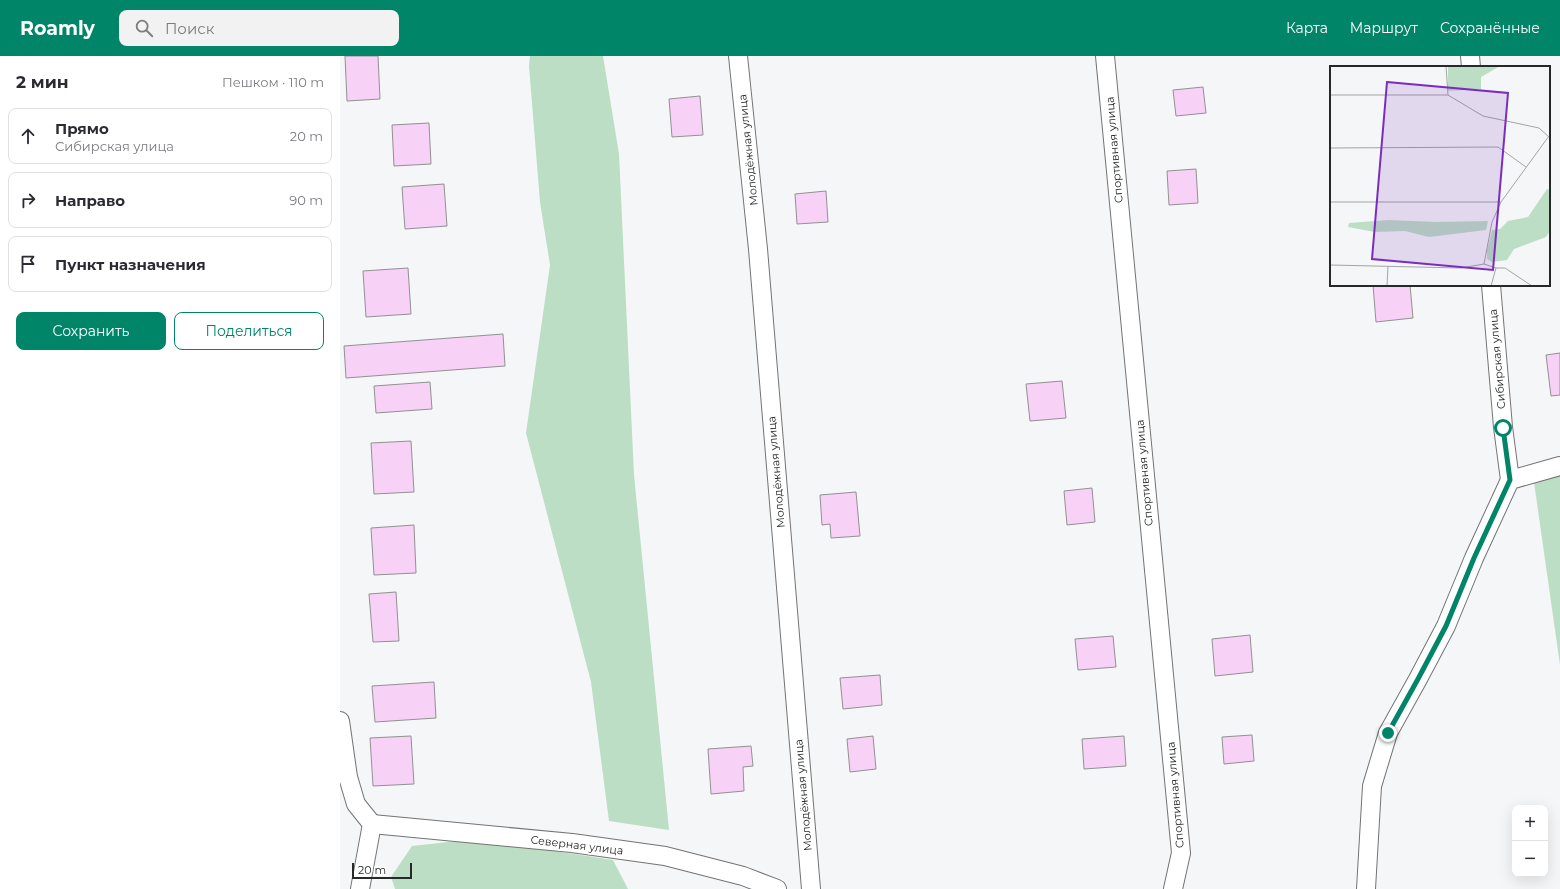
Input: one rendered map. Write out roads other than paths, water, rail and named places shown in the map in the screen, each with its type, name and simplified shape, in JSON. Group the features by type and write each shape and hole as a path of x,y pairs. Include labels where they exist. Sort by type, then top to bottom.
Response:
{"street":[{"name":"Молодёжная улица","path":"738,56 759,256 810,889"},
{"name":"Спортивная улица","path":"1105,56 1181,853 1173,889"},
{"path":"1470,56 1471,66"},
{"name":"Сибирская улица","path":"1490,286 1503,428 1510,480"},
{"path":"1366,889 1372,786 1388,733 1446,626 1474,558 1510,480 1560,466"},
{"path":"340,721 348,777 356,804 372,824 360,889"},
{"name":"Северная улица","path":"372,824 572,843 665,856 743,876 777,889"}]}
